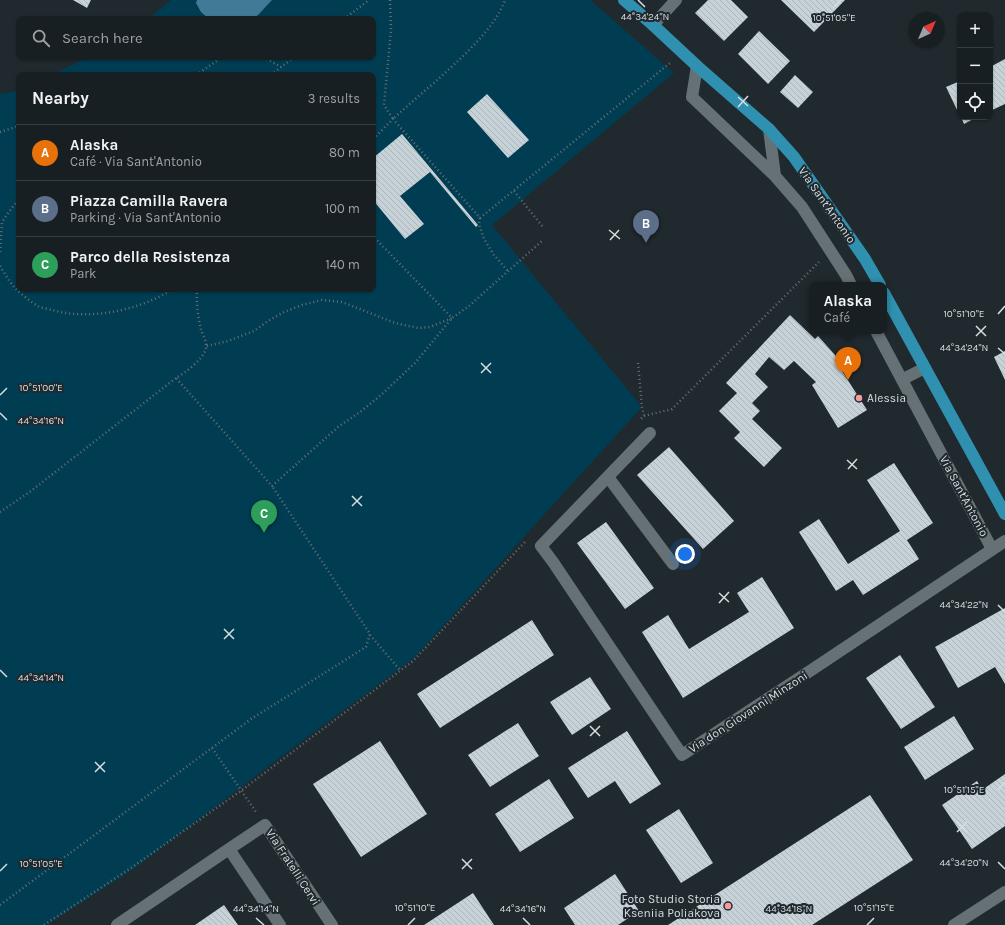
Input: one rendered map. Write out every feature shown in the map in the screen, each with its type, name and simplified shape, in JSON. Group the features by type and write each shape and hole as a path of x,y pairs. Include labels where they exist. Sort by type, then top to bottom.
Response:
{"main road":[{"name":"Via Sant'Antonio","path":"624,0 769,128 794,158 865,259 878,282"},
{"path":"887,298 1005,514"}],"street":[{"path":"652,25 676,0"},
{"name":"Via Sant'Antonio","path":"697,66 692,97 775,176 802,207 849,282"},
{"path":"769,128 775,176"},
{"name":"Via Sant'Antonio","path":"878,334 992,548"},
{"path":"903,380 925,368"},
{"name":"Via don Giovanni Minzoni","path":"650,433 541,546 682,755 813,669 992,548 1005,541"},
{"path":"608,477 673,564"},
{"name":"Via Fratelli Cervi","path":"117,925 265,825 332,925"},
{"path":"229,849 280,925"},
{"path":"961,923 1005,892"}],"path":[{"path":"348,16 368,0"},
{"path":"390,0 391,30 384,105 393,119 480,218"},
{"path":"376,136 471,48 492,24 505,0"},
{"path":"200,72 218,60"},
{"path":"268,60 281,67"},
{"path":"275,72 290,60"},
{"path":"508,271 494,255 484,239 479,224 480,218 670,63"},
{"path":"0,132 16,127"},
{"path":"514,191 543,227"},
{"path":"0,252 2,222 16,203"},
{"path":"376,239 452,318"},
{"path":"207,346 228,341 254,332 268,321 284,312 302,305 322,300 342,302 395,323 418,328 430,327 452,318 469,306 542,241"},
{"path":"639,421 644,415 672,409 830,251"},
{"path":"0,266 16,289"},
{"path":"20,292 38,306 61,313 90,314 139,306 168,292"},
{"path":"0,512 31,491 183,374 201,358 207,346 198,312 197,292"},
{"path":"272,486 338,427 360,412 401,377 452,318"},
{"path":"638,363 644,415"},
{"path":"176,378 272,486 370,634 400,670"},
{"path":"44,925 131,868 242,790 413,661 525,542"},
{"path":"0,905 251,719 366,647 370,634"},
{"path":"212,748 265,825"}],"shaded area":[{"path":"171,0 590,0 674,73 492,225 642,407 413,659 132,870 46,925 0,925 0,94 16,91 16,292 376,292 376,72 57,72 83,60 376,60 376,16 152,16"},
{"path":"197,0 272,0 256,16 206,16 201,12 196,3"}],"building":[{"path":"73,0 91,0 87,8"},
{"path":"708,0 731,0 748,17 724,41 695,13"},
{"path":"781,0 845,0 814,32"},
{"path":"759,31 790,61 768,84 738,54"},
{"path":"1005,59 1005,104 993,110 993,84 993,65"},
{"path":"795,75 813,92 798,108 780,92"},
{"path":"957,82 957,110 946,87"},
{"path":"487,94 529,140 508,158 467,112"},
{"path":"962,120 971,120 964,124"},
{"path":"402,134 478,225 476,227 430,172 400,196 424,224 405,239 376,204 376,156"},
{"path":"790,315 815,339 818,336 844,365 840,368 867,410 838,428 812,385 816,382 794,361 784,370 769,357 755,374 768,387 752,403 760,411 752,419 782,448 764,467 734,438 740,432 719,411 737,393 726,383"},
{"path":"1005,351 1005,380 994,357"},
{"path":"669,447 734,521 703,549 637,475"},
{"path":"894,463 933,523 907,540 919,559 863,595 853,580 836,591 799,532 819,519 848,564 900,531 867,480"},
{"path":"606,522 654,588 625,609 577,543"},
{"path":"762,577 794,628 683,698 642,632 668,615 689,649 749,612 737,593"},
{"path":"1005,608 1005,684 995,667 958,688 935,647"},
{"path":"532,620 554,655 440,728 417,694"},
{"path":"900,655 935,707 901,729 866,678"},
{"path":"590,677 611,709 572,735 550,702"},
{"path":"954,716 974,749 925,780 904,747"},
{"path":"518,723 539,756 490,787 468,755"},
{"path":"627,731 661,784 630,804 615,781 588,798 568,768"},
{"path":"380,741 427,814 361,857 313,784"},
{"path":"1005,774 1005,826 972,849 942,805 977,781 982,790"},
{"path":"549,779 574,818 520,852 495,814"},
{"path":"870,795 913,860 812,925 668,925"},
{"path":"679,809 713,863 681,883 646,830"},
{"path":"615,874 639,911 618,925 575,925 564,908"},
{"path":"473,893 494,925 424,925"},
{"path":"224,905 238,925 195,925"}],"place":[{"name":"Piazza Camilla Ravera","path":"646,243"},
{"name":"Alaska","path":"848,380"},
{"name":"Alessia","path":"859,398"},
{"name":"Parco della Resistenza","path":"264,533"},
{"name":"Foto Studio Storia Kseniia Poliakova","path":"728,906"}]}
